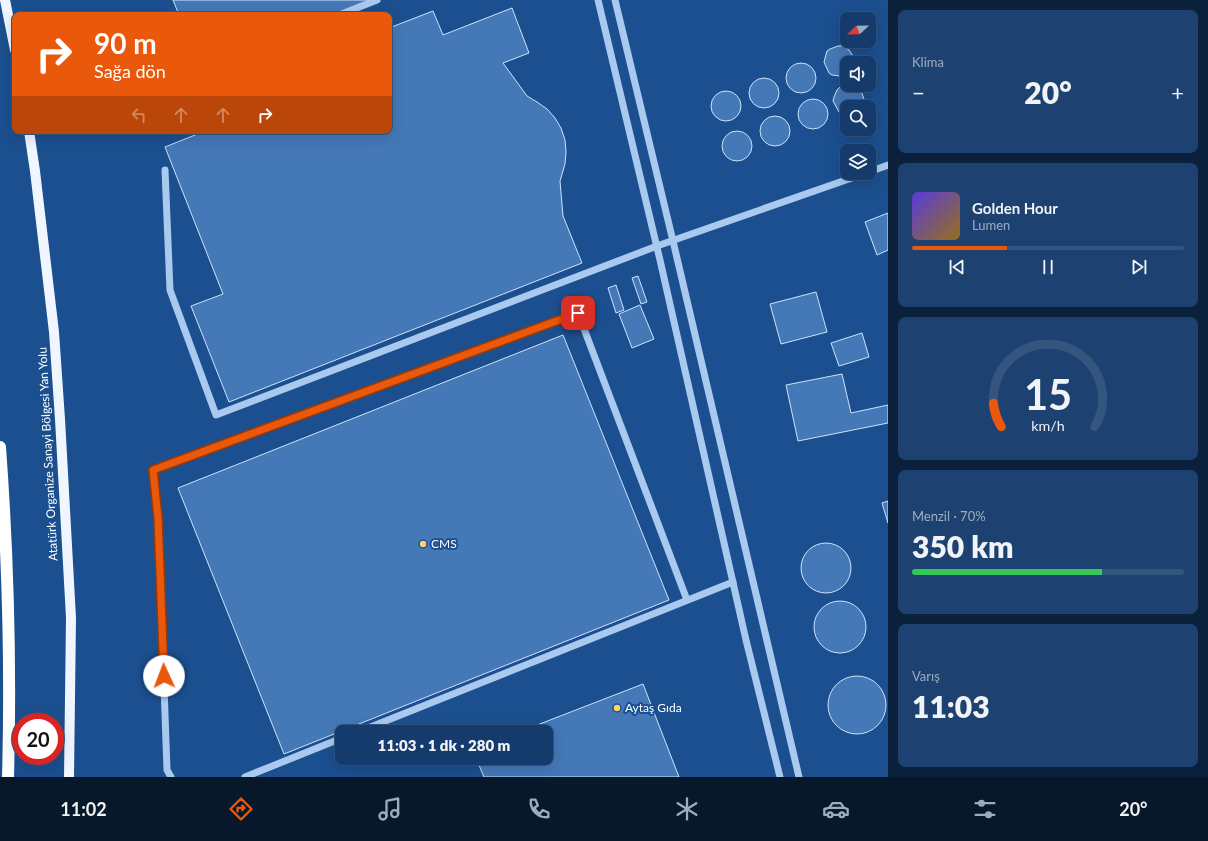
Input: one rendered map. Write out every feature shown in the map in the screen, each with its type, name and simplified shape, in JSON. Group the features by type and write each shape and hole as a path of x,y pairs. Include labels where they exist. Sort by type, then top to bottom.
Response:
{"highway":[{"path":"0,447 8,617 10,703 8,777"}],"main road":[{"path":"5,0 12,35"},
{"name":"Atatürk Organize Sanayi Bölgesi Yan Yolu","path":"29,134 54,332 60,419 71,618 69,777"}],"street":[{"path":"347,12 377,0"},
{"path":"598,0 657,246 733,582 780,777"},
{"path":"615,0 799,777"},
{"path":"876,169 888,165"},
{"path":"165,170 170,290 216,415 657,246 846,180"},
{"path":"171,777 167,770 158,518 153,470 578,313 687,600"},
{"path":"375,725 733,582"},
{"path":"245,777 335,741"}],"building":[{"path":"173,0 372,0 342,12 178,12"},
{"path":"512,8 529,53 503,63 527,96 547,109 561,128 565,140 566,152 565,164 560,181 563,216 582,263 229,402 191,306 223,294 165,147 198,134 392,134 392,27 433,11 443,35"},
{"path":"840,46 840,48 849,50 853,56 840,56 840,76 829,73 824,62 827,51"},
{"path":"801,63 812,67 816,78 812,89 801,93 790,89 786,78 790,67"},
{"path":"764,78 775,82 779,93 775,104 764,108 753,104 749,93 753,82"},
{"path":"840,87 840,92 861,92 864,100 840,100 840,112 833,101 837,90"},
{"path":"726,91 737,95 741,106 737,117 726,121 715,117 711,106 715,95"},
{"path":"813,99 824,103 828,114 824,125 813,129 802,125 798,114 802,103"},
{"path":"775,116 786,120 790,131 786,142 775,146 764,142 760,131 764,120"},
{"path":"737,131 748,135 752,146 748,157 737,161 726,157 722,146 726,135"},
{"path":"888,213 888,250 877,255 865,222"},
{"path":"638,276 647,302 641,304 632,278"},
{"path":"616,285 624,310 616,313 608,288"},
{"path":"816,292 827,332 781,344 770,304"},
{"path":"640,305 654,339 632,348 619,314"},
{"path":"862,333 869,357 839,366 831,343"},
{"name":"CMS","path":"563,335 669,600 356,725 335,725 335,734 284,754 178,488"},
{"path":"842,374 851,413 888,405 888,423 798,441 786,385"},
{"path":"888,501 888,523 882,503"},
{"path":"831,543 836,544 844,550 850,558 850,578 844,586 836,592 821,593 816,592 808,586 802,578 801,563 802,558 808,550 816,544"},
{"path":"840,601 850,603 858,609 864,617 866,627 864,637 858,645 850,651 840,653 830,651 822,645 816,637 814,627 816,617 822,609 830,603"},
{"path":"851,676 863,676 878,684 886,699 886,711 878,726 863,734 851,734 836,726 828,711 828,699 836,684"},
{"name":"Aytaş Gıda","path":"643,684 679,777 484,777 479,765 553,765 553,725 537,725"}],"place":[{"name":"CMS","path":"423,544"},
{"name":"Aytaş Gıda","path":"617,708"}],"route":[{"path":"164,676 158,518 153,470 578,313"}]}
